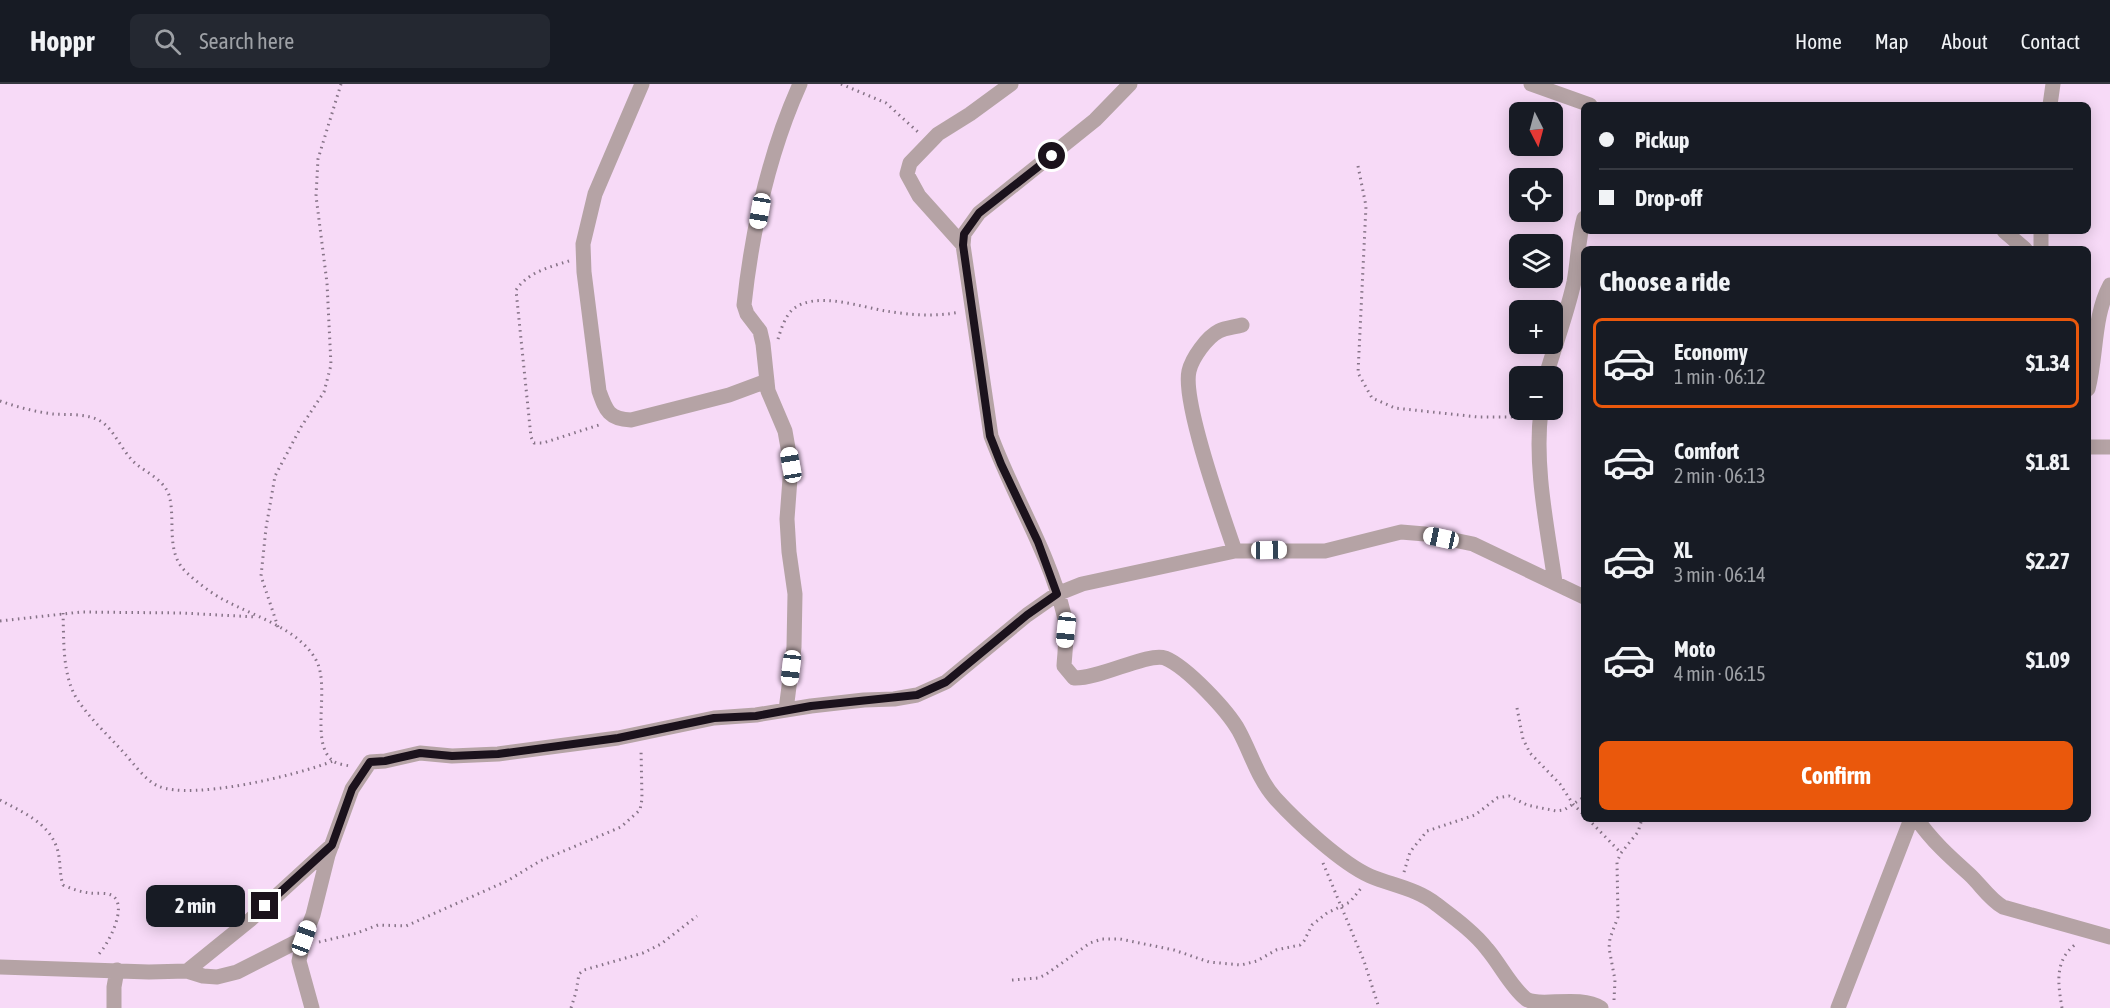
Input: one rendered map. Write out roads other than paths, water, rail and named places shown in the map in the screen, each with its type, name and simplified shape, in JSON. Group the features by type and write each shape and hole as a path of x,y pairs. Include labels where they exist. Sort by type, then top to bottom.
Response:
{"street":[{"path":"642,84 595,194 583,244 599,391 604,406 618,419 631,420 729,395 767,381"},
{"path":"786,710 794,647 795,594 789,552 788,519 791,465 785,431 768,391 760,331 747,314 744,305 760,211 775,150 800,84"},
{"path":"963,245 919,196 907,174 910,164 923,152 927,144 1011,84"},
{"path":"1130,84 1078,134 979,213 964,234 963,245 990,436 1038,542 1065,616 1064,666 1068,674 1074,678 1092,677 1156,656 1167,659 1197,682 1224,709 1239,730 1261,780 1275,798 1352,867 1434,902 1480,941 1527,1000 1586,1002 1601,1008"},
{"path":"1531,84 1582,102"},
{"path":"2050,102 2053,84"},
{"path":"1549,366 1573,284 1579,257 1581,229"},
{"path":"2008,234 2022,246"},
{"path":"2091,376 2098,317 2110,285"},
{"path":"1235,551 1197,426 1190,396 1189,372 1198,351 1219,331 1242,326"},
{"path":"1539,420 1538,438 1544,507 1555,582"},
{"path":"2091,447 2110,447"},
{"path":"312,1008 299,961 303,941 313,915 332,845 352,789 370,762 420,753 452,756 498,754 642,733 714,718 756,716 786,710 917,695 946,682 1027,615 1057,594 1082,584 1235,551 1325,551 1401,532 1425,534 1473,544 1581,595"},
{"path":"1838,1008 1910,822"},
{"path":"1919,822 1941,849 2002,907 2110,937"},
{"path":"187,971 250,920 332,845"},
{"path":"0,967 149,972 187,971 203,976 229,975 303,941"},
{"path":"114,1008 117,970"}]}
